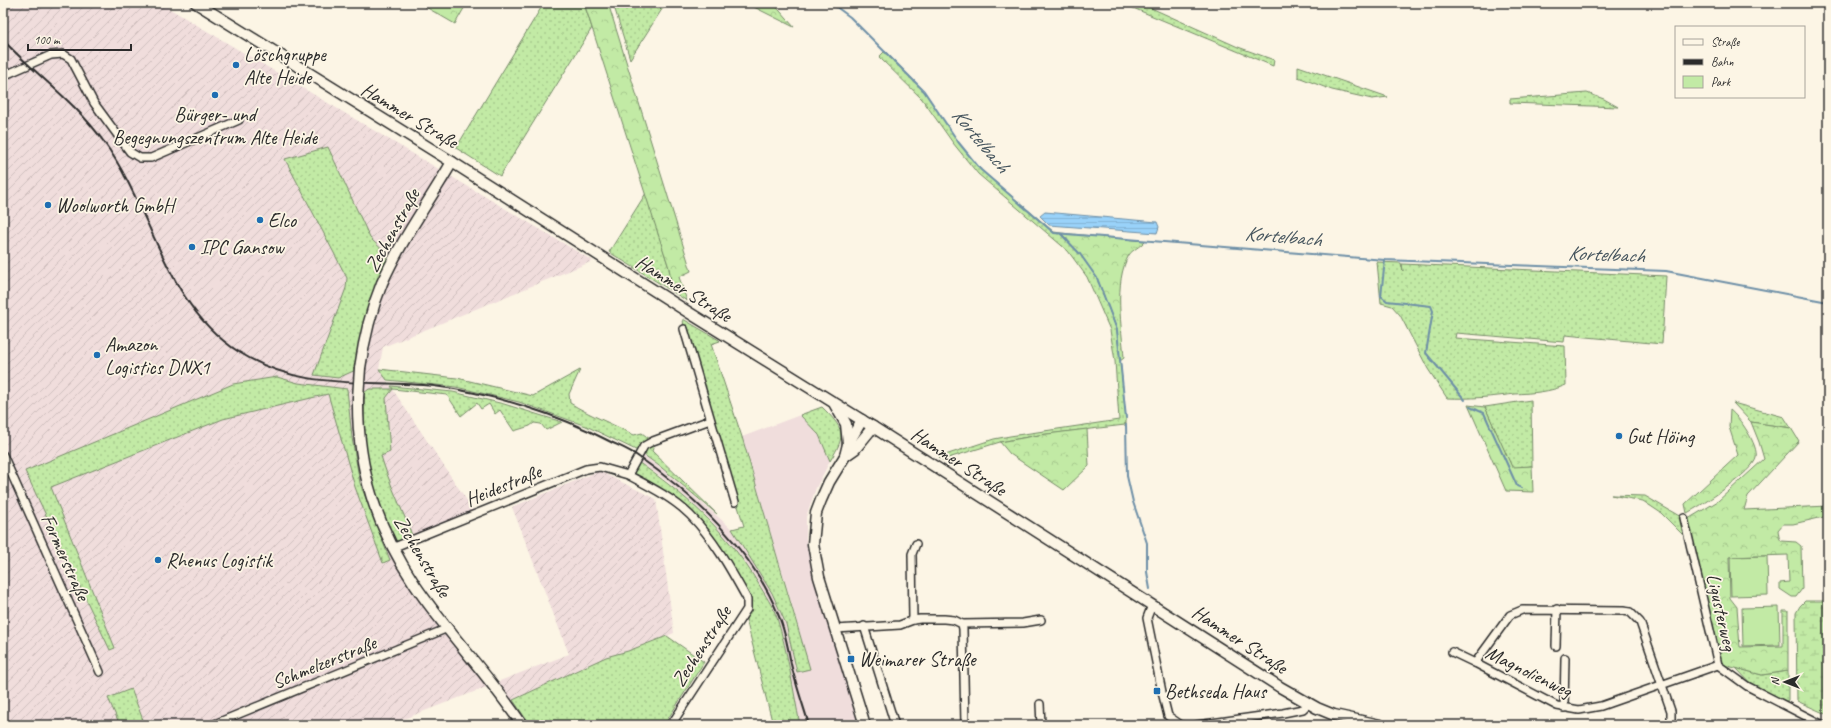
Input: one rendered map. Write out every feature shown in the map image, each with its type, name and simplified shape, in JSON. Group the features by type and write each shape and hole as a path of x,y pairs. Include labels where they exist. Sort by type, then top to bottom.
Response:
{"main road":[{"name":"Hammer Straße","path":"196,3 872,426 1308,704 1334,715 1380,725"},
{"name":"Zechenstraße","path":"452,162 410,229 382,283 365,337 360,368 358,398 359,437 363,469 392,548 415,585 522,725"},
{"path":"834,403 846,424 848,444 846,456"},
{"path":"848,444 862,420"},
{"path":"865,725 814,559 813,528 821,500 829,482 846,456 855,449 872,426"}],"street":[{"path":"3,76 51,55 62,54 70,59 94,103 130,152 140,158 151,158 239,120"},
{"path":"684,329 735,502"},
{"path":"628,475 644,446 653,441 710,420"},
{"name":"Formerstraße","path":"3,455 100,672"},
{"name":"Heidestraße","path":"392,548 586,469 600,467 628,475"},
{"name":"Zechenstraße","path":"628,475 661,493 690,515 715,546 747,599 747,609 671,725"},
{"name":"Ligusterweg","path":"1684,518 1718,665 1746,686 1823,725"},
{"path":"913,620 912,554 916,544"},
{"path":"1152,605 1147,618 1162,692 1168,716 1181,725"},
{"path":"1475,663 1510,616 1515,612 1529,609 1623,611 1636,616 1640,622 1671,711 1671,723"},
{"path":"1556,646 1557,609"},
{"path":"836,628 900,625 913,620 944,619 954,620 962,624 1023,623 1041,620"},
{"path":"962,624 965,725"},
{"path":"864,626 895,725"},
{"name":"Schmelzerstraße","path":"212,725 448,628"},
{"name":"Magnolienweg","path":"1452,652 1537,696 1564,708 1579,710 1589,709 1718,665"},
{"path":"1564,658 1564,708"},
{"path":"1040,704 1041,725"},
{"path":"1197,725 1283,713 1303,709 1308,704"}],"shaded area":[{"path":"3,3 160,3 593,261 383,347 379,369 476,514 393,548 492,684 569,654 512,507 599,471 656,499 674,633 505,703 492,685 388,725 3,725"},
{"path":"800,415 819,435 830,461 816,488 806,517 806,541 811,565 861,725 800,725 789,667 767,598 751,572 712,522 668,482 637,461 643,455 662,468 732,529 772,593 786,624 797,672 809,669 795,615 742,437"}],"green space":[{"path":"426,3 467,3 455,24 424,6"},
{"path":"544,3 584,3 592,28 500,176 456,148"},
{"path":"584,3 608,3 691,271 679,277 687,301 670,290 672,287 669,268"},
{"path":"613,3 666,3 630,59"},
{"path":"746,3 773,3 794,27"},
{"path":"1121,3 1140,3 1238,47 1274,60 1273,66"},
{"path":"885,51 924,91 959,143 981,170 1054,232 1061,233 1080,254 1097,278 1117,330 1126,425 1125,423 1125,425 1039,435 1000,442 945,459 945,462 939,457 994,439 1119,420 1115,361 1110,330 1087,277 1068,251 978,174 953,143 922,99 879,57"},
{"path":"1298,66 1388,97 1372,99 1332,90 1298,77"},
{"path":"1587,93 1604,99 1618,107 1510,103 1510,99"},
{"path":"328,147 370,238 393,260 382,283 360,368 338,378 314,375 346,288 347,278 285,159"},
{"path":"646,193 669,268 672,287 670,290 609,252"},
{"path":"1061,233 1145,241 1129,255 1121,278 1120,319 1124,358 1120,361 1117,330 1097,278 1080,254"},
{"path":"1377,262 1401,263 1403,271 1402,264 1666,276 1662,344 1565,335 1564,342 1456,333 1455,338 1565,346 1566,385 1548,391 1535,393 1481,398 1447,398 1428,369 1400,315 1392,306 1381,303"},
{"path":"683,319 720,341 711,344 742,437 810,669 797,672 786,624 772,593 732,529 744,526 684,329"},
{"path":"379,369 457,378 533,396 580,370 569,394 570,403 634,435 642,433 655,443 652,451 717,514 662,468 640,452 586,426 519,402 456,387 387,380"},
{"path":"277,377 298,383 347,389 352,438 360,483 390,560 383,563 355,487 328,394 223,419 51,487 115,648 110,650 25,471 233,384"},
{"path":"391,386 453,392 504,404 562,422 546,430 541,424 534,423 530,426 514,431 500,410 495,414 489,404 481,409 477,403 461,416 447,395 393,389"},
{"path":"369,389 393,389 386,398 390,452 381,456 412,535 400,542 393,540 376,497 366,461 364,441 364,393"},
{"path":"1531,400 1532,466 1512,468 1485,407"},
{"path":"1733,403 1784,417 1791,428 1751,422"},
{"path":"1468,405 1485,407 1512,467 1532,466 1533,492 1506,491"},
{"path":"822,407 835,421 841,432 839,444 830,461 819,435 800,415"},
{"path":"1730,410 1748,432 1756,452 1756,458 1753,464 1737,480 1687,513 1685,504 1738,455 1729,427"},
{"path":"1751,422 1791,428 1799,441 1748,496 1744,510 1828,506 1828,516 1793,524 1783,524 1778,530 1781,541 1796,542 1801,546 1802,589 1796,597 1792,597 1780,589 1780,583 1789,582 1788,555 1729,557 1730,598 1737,607 1740,647 1783,646 1783,611 1788,611 1788,671 1762,675 1720,664 1688,519 1718,501 1764,459"},
{"path":"1087,429 1089,466 1064,490 1010,454 1000,442 1039,435"},
{"path":"635,460 688,500 704,515 732,546 758,583 771,605 781,631 800,725 773,725 746,619 745,613 747,599 715,546 689,515 628,475"},
{"path":"1611,495 1645,496 1681,517 1686,538 1661,513 1643,501"},
{"path":"1767,556 1768,595 1731,596 1730,557"},
{"path":"1805,601 1828,601 1828,715 1797,701 1796,613"},
{"path":"1779,607 1780,645 1743,646 1742,608"},
{"path":"667,636 704,662 664,725 535,725 528,722 513,700 606,657 628,651"},
{"path":"1736,668 1762,675 1788,671 1788,700 1785,702 1754,687"},
{"path":"131,689 145,725 120,725 108,698"}],"water":[{"path":"1045,212 1157,222 1159,227 1157,233 1049,225 1040,216"}],"waterway":[{"name":"Kortelbach","path":"831,3 850,17 924,91 959,143 981,170 1054,233 1385,260 1666,271 1828,302"},
{"path":"1061,234 1080,254 1097,278 1117,330 1126,418"},
{"path":"1385,260 1381,296 1387,301 1431,306 1433,311 1426,353 1465,400"},
{"path":"1470,407 1484,413 1517,486 1522,488"},
{"path":"1126,425 1127,476 1133,502 1147,543 1147,572 1150,589"}],"railway":[{"path":"3,40 81,114 104,142 121,169 176,282 193,308 214,332 239,352 263,365 286,373 310,378 358,383 434,386 456,389 501,399 546,414 589,431 628,450 660,472 701,507 720,526 738,547 767,591 783,626 793,672 809,725"}],"place":[{"name":"Löschgruppe Alte Heide","path":"236,65"},
{"name":"Bürger- und Begegnungszentrum Alte Heide","path":"215,95"},
{"name":"Woolworth GmbH","path":"48,205"},
{"name":"Elco","path":"260,220"},
{"name":"IPC Gansow","path":"192,247"},
{"name":"Amazon Logistics DNX1","path":"97,355"},
{"name":"Gut Höing","path":"1619,436"},
{"name":"Rhenus Logistik","path":"158,560"},
{"name":"Weimarer Straße","path":"851,659"},
{"name":"Bethseda Haus","path":"1157,691"}]}
